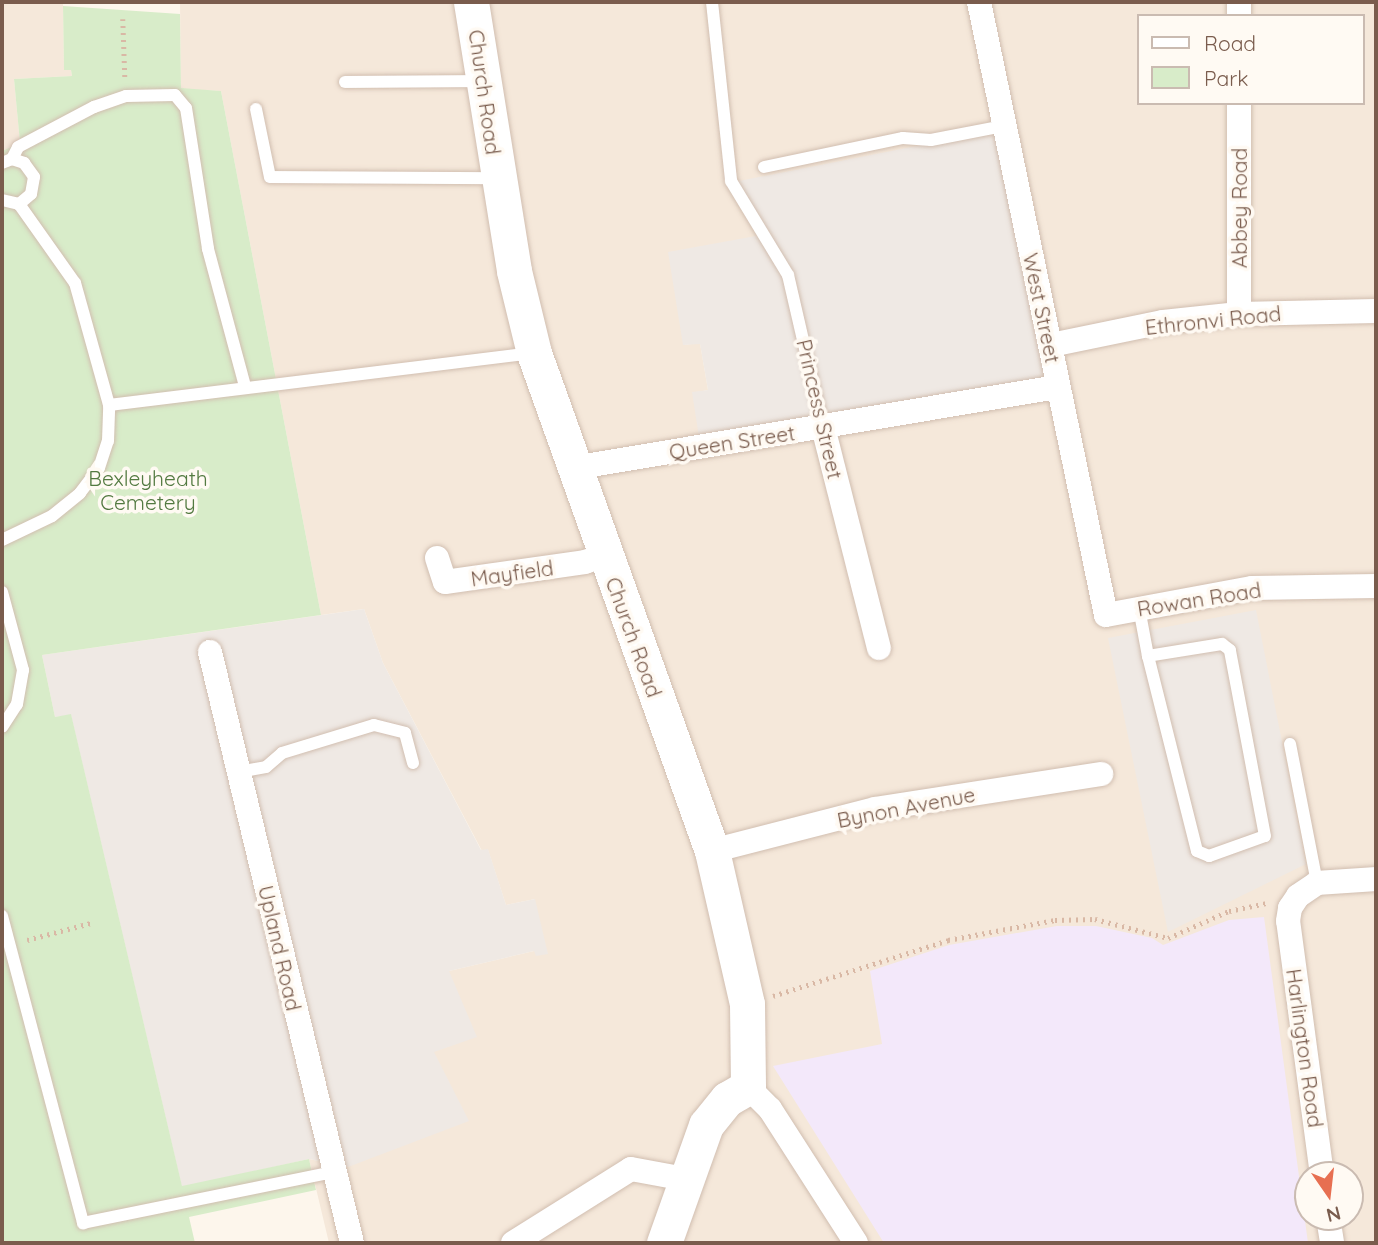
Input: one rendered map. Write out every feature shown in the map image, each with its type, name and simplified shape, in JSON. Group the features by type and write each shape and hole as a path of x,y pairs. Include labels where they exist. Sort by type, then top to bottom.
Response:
{"street":[{"name":"Church Road","path":"471,2 498,178 534,352 604,555 712,851 747,1004 748,1087"},
{"name":"West Street","path":"979,2 1106,615"},
{"name":"Abbey Road","path":"1239,105 1239,314"},
{"name":"Ethronvi Road","path":"1051,345 1163,322 1239,314 1376,311"},
{"name":"Queen Street","path":"573,468 1057,387"},
{"name":"Princess Street","path":"823,427 879,648"},
{"name":"Mayfield","path":"437,558 445,582 585,562 604,555"},
{"name":"Rowan Road","path":"1106,615 1252,588 1376,586"},
{"name":"Upland Road","path":"211,652 352,1243"},
{"name":"Bynon Avenue","path":"712,851 875,809 1101,774"},
{"path":"1307,890 1376,879"},
{"name":"Harlington Road","path":"1307,890 1288,921 1320,1161"},
{"path":"664,1243 706,1125 727,1099 748,1087 770,1109 856,1243"},
{"path":"513,1243 631,1169 685,1179"}],"lane":[{"name":"Princess Street","path":"712,2 731,181 788,275 823,427"},
{"path":"345,82 483,81"},
{"path":"7,161 18,147 44,131 126,96 175,95 186,108 208,248 245,386"},
{"path":"256,109 270,177 498,178"},
{"path":"764,167 903,138 931,140 1003,126"},
{"path":"7,161 24,163 34,177 31,194 19,204"},
{"path":"2,200 19,204 75,283 109,405 105,450 99,468 80,493 52,516 2,540"},
{"path":"109,405 534,352"},
{"path":"2,592 23,670 17,704 2,727"},
{"path":"1139,608 1148,656 1197,851 1209,856 1265,836 1266,826 1230,650 1222,644 1148,656"},
{"path":"238,772 266,767 282,753 374,725 405,733 413,763"},
{"path":"1290,744 1307,890"},
{"path":"2,916 83,1223 333,1172"}],"path":[{"path":"123,19 126,96"},
{"path":"747,1004 948,940 1055,920 1095,919 1168,938 1229,911 1307,890"},
{"path":"9,944 91,923"}],"shaded area":[{"path":"2,2 63,2 64,69 71,70 72,76 14,79 20,143 2,151"},
{"path":"180,2 968,2 1002,138 768,234 683,345 700,343 708,390 692,393 1050,383 990,2 1376,2 1376,1243 329,1243 309,1159 348,1167 434,1052 449,971 534,951 535,899 506,905 488,850 482,851 383,663 364,609 321,615 221,91 181,89"},
{"path":"1002,129 1050,383 700,444 692,392 708,390 700,344 683,345 668,252 767,234 734,182"},
{"path":"364,609 383,663 481,850 488,849 506,905 535,899 548,954 536,956 534,951 449,971 477,1037 434,1052 469,1121 348,1167 309,1159 182,1187 71,715 55,717 42,655"},
{"path":"1256,610 1306,864 1168,932 1108,638"},
{"path":"1264,917 1297,1161 1294,1161 1294,1231 1306,1231 1308,1243 884,1243 773,1066 882,1044 870,971 949,945 1057,926 1096,926 1152,938 1163,945 1229,920"}],"green space":[{"name":"Bexleyheath Cemetery","path":"63,6 180,14 181,88 221,91 321,615 42,655 55,717 71,714 182,1186 309,1159 316,1190 189,1217 195,1243 2,1243 2,151 20,143 14,79 72,76 71,70 64,70"}]}
